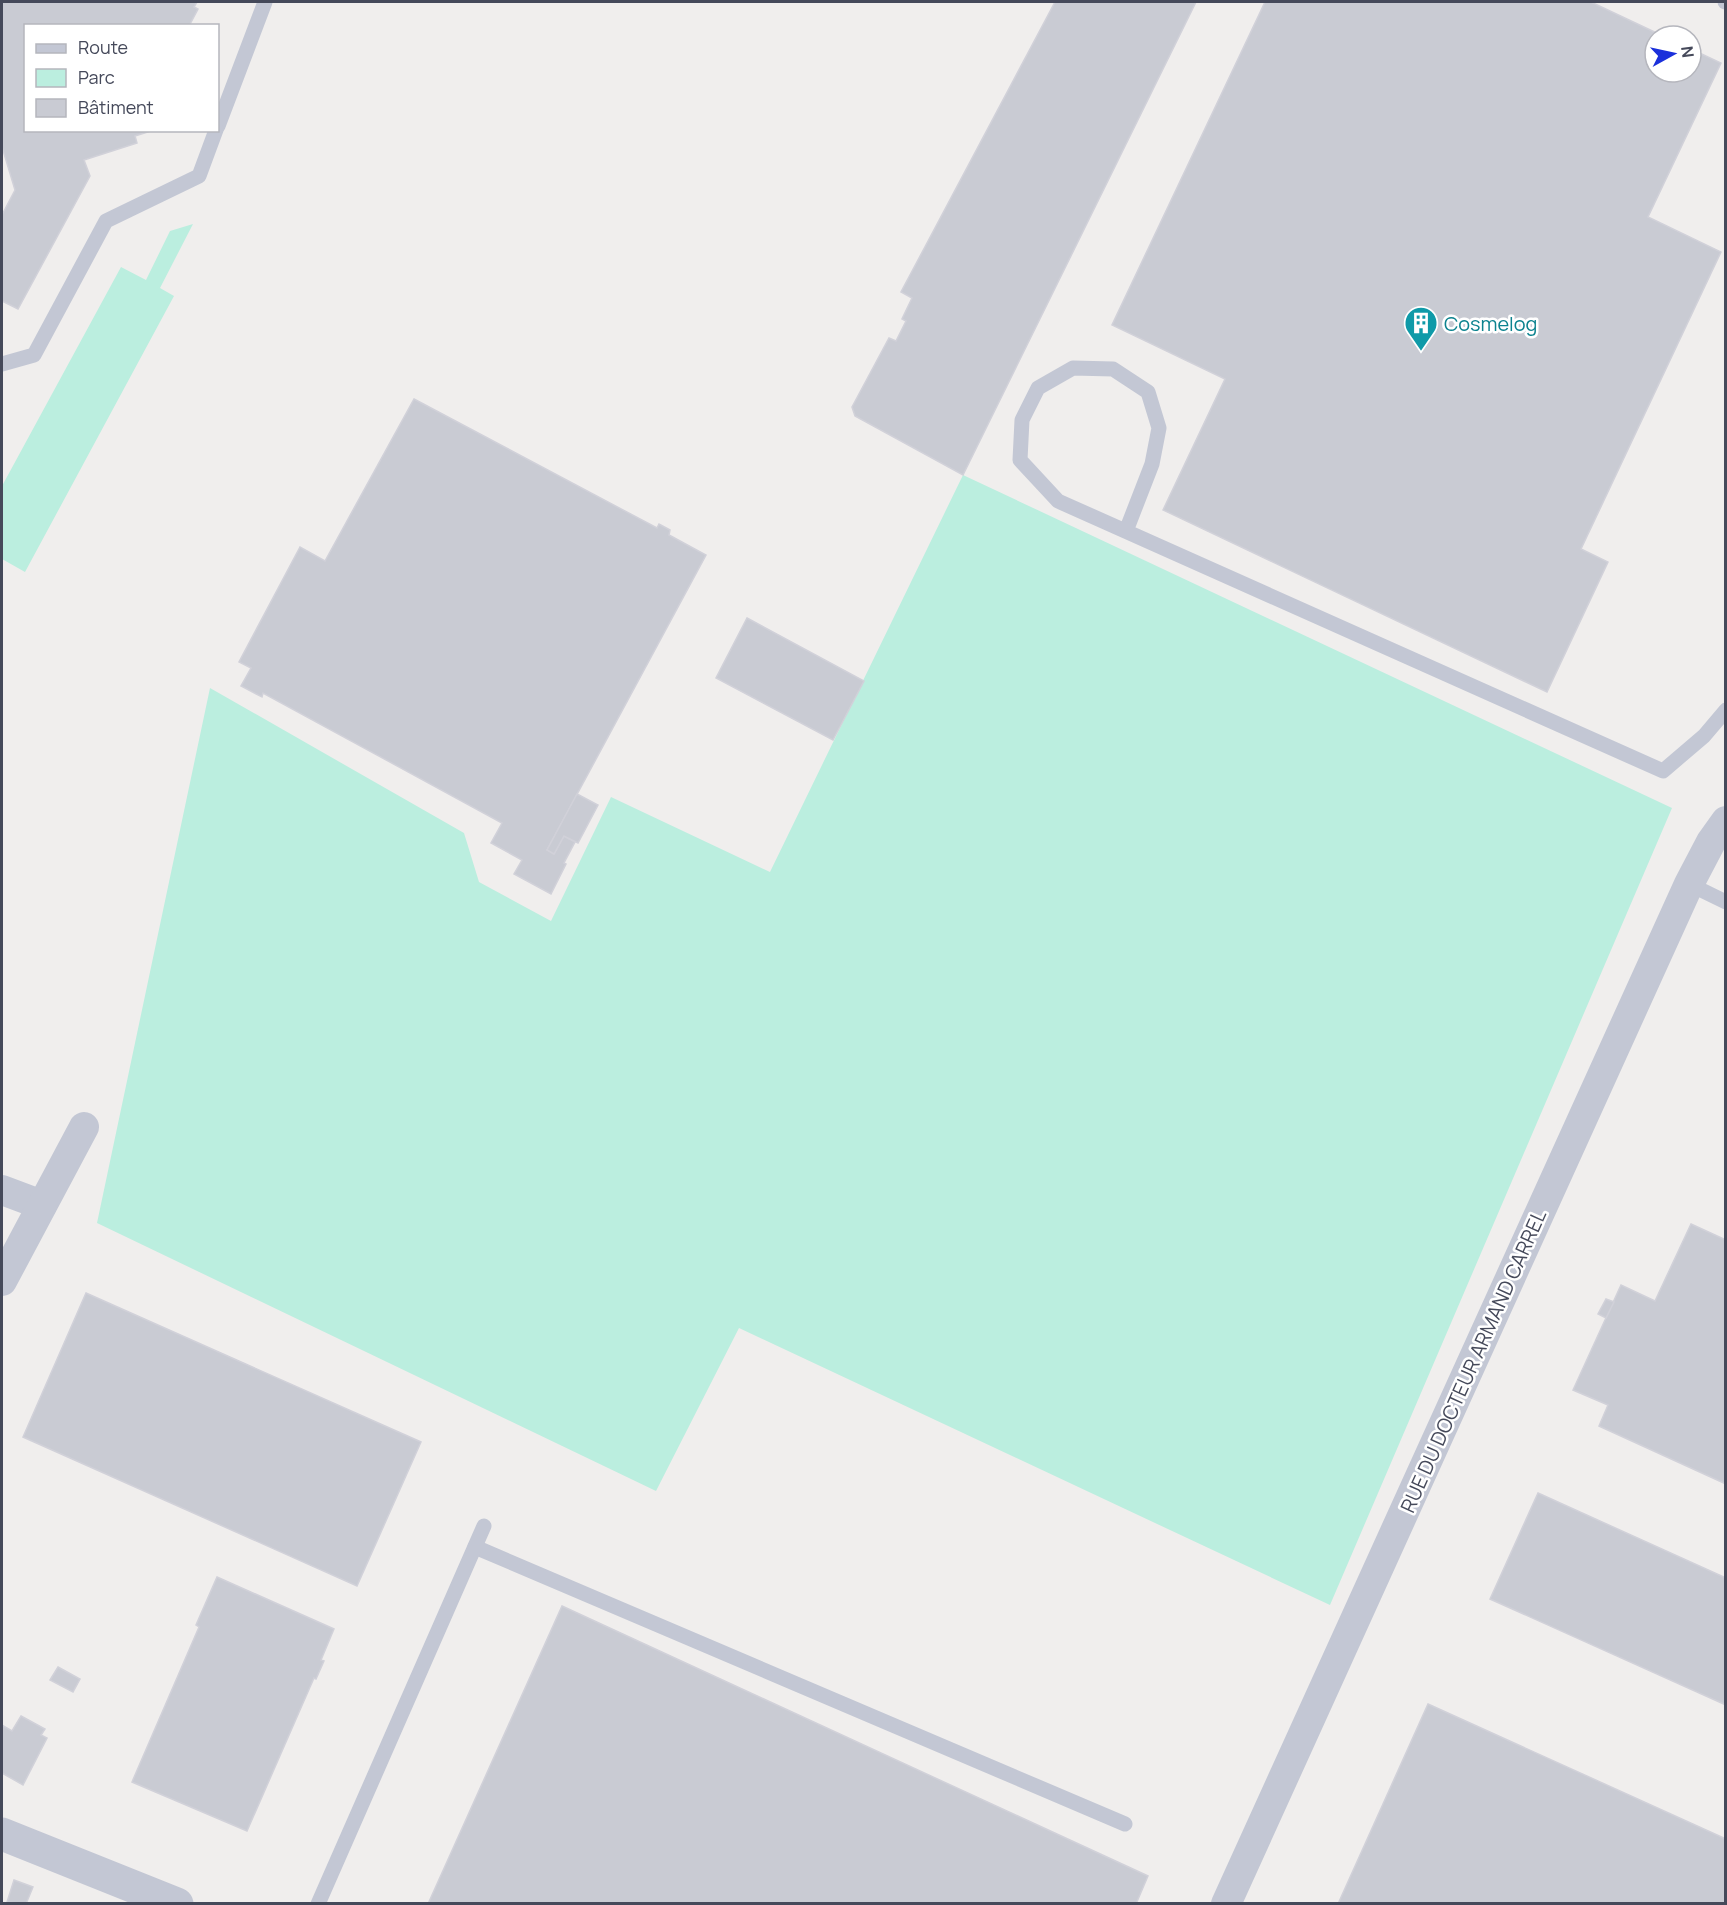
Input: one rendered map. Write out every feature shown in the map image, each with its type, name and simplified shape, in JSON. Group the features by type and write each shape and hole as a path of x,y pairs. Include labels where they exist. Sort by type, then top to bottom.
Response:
{"street":[{"name":"RUE DU DOCTEUR ARMAND CARREL","path":"1226,1904 1689,884 1725,821"},
{"path":"2,1281 84,1127"},
{"path":"2,1190 42,1205"},
{"path":"2,1834 177,1904"}],"lane":[{"path":"219,123 265,2"},
{"path":"2,364 34,355 106,221 199,176 215,132"},
{"path":"1126,531 1152,464 1160,428 1148,392 1113,369 1073,368 1038,388 1022,420 1020,459 1058,501 1663,771 1704,736 1725,710"},
{"path":"1689,884 1723,900"},
{"path":"318,1904 484,1526"},
{"path":"475,1547 1125,1824"}],"green space":[{"path":"193,224 160,288 174,296 25,572 2,559 2,486 121,267 146,280 170,231"},
{"path":"963,475 1672,808 1330,1605 739,1328 656,1491 97,1223 210,688 464,833 479,882 551,921 611,797 770,872"}],"building":[{"path":"2,2 197,2 194,7 198,9 190,24 24,24 24,132 148,132 135,136 137,143 84,160 90,176 18,309 2,301 2,215 15,190 2,147"},
{"path":"1055,2 1196,2 963,475 855,416 852,407 889,338 896,341 906,321 902,319 912,298 901,292"},
{"name":"Cosmelog","path":"1265,2 1591,2 1643,27 1643,84 1703,84 1703,55 1721,63 1648,217 1721,252 1581,549 1608,562 1547,692 1163,510 1225,379 1112,325"},
{"path":"414,399 657,528 659,524 670,530 669,535 706,555 547,850 554,854 564,836 575,842 551,894 514,874 522,860 491,843 502,823 263,693 262,697 241,686 251,668 239,662 300,547 325,561"},
{"path":"747,618 864,681 833,740 716,678"},
{"path":"577,794 598,805 578,843 564,836 554,854 547,850"},
{"path":"1691,1224 1726,1240 1726,1484 1599,1426 1608,1405 1573,1390 1621,1285 1655,1301"},
{"path":"86,1293 421,1442 357,1586 23,1437"},
{"path":"1606,1299 1614,1302 1606,1318 1598,1314"},
{"path":"1538,1493 1726,1578 1726,1705 1490,1599"},
{"path":"217,1577 334,1629 321,1660 324,1661 316,1679 314,1678 247,1831 132,1782 199,1627 196,1625"},
{"path":"562,1606 1148,1876 1136,1904 428,1904"},
{"path":"58,1667 80,1679 73,1692 50,1680"},
{"path":"1428,1704 1726,1839 1726,1904 1338,1904"},
{"path":"21,1716 45,1729 41,1735 47,1738 23,1785 2,1773 2,1725 12,1731"},
{"path":"14,1880 33,1887 26,1904 7,1902"}],"place":[{"name":"Cosmelog","path":"1421,352"}]}
